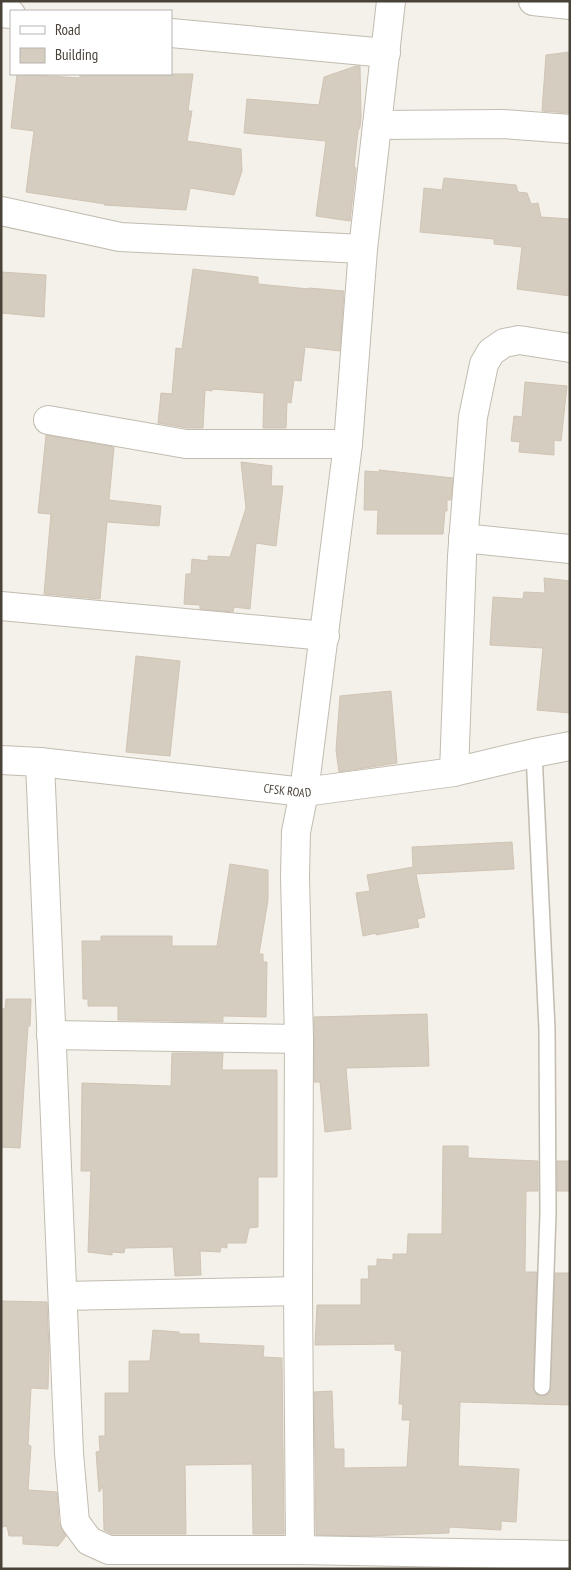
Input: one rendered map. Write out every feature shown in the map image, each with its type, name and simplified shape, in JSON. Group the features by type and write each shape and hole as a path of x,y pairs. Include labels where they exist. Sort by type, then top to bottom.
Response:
{"street":[{"path":"300,1550 299,1039 295,877 296,832 304,792 325,636 348,444 363,249 391,1"},
{"path":"533,1 570,5"},
{"path":"172,33 386,53"},
{"path":"377,125 503,124 570,129"},
{"path":"1,211 120,237 363,249"},
{"path":"454,772 463,538 473,417 484,364 491,352 504,343 519,340 570,348"},
{"path":"48,420 186,444 348,444"},
{"path":"463,538 570,548"},
{"path":"1,606 325,636"},
{"name":"CFSK ROAD","path":"1,760 40,762 304,792 454,772 570,746"},
{"path":"40,762 69,1453 75,1522 89,1541 109,1550 300,1550 570,1555"},
{"path":"51,1035 299,1039"},
{"path":"62,1296 298,1291"}],"lane":[{"path":"534,753 547,1029 548,1213 542,1387"}],"building":[{"path":"570,52 570,113 542,111 546,55"},
{"path":"360,66 361,117 354,167 356,168 350,221 316,216 326,141 244,133 247,99 319,105 324,77"},
{"path":"193,74 188,111 192,111 187,141 241,149 242,171 234,195 190,188 186,210 104,205 26,192 34,131 11,128 17,75 80,78 80,75"},
{"path":"444,178 516,185 518,192 527,193 531,204 538,203 541,217 570,219 570,296 517,289 522,247 494,244 494,239 420,232 424,188 442,190"},
{"path":"193,269 258,277 258,284 344,291 340,351 305,347 301,381 294,380 291,403 287,402 286,428 263,428 264,393 212,389 212,391 205,390 203,428 187,428 158,423 161,393 172,394 176,348 182,349"},
{"path":"1,272 46,275 44,317 1,313"},
{"path":"525,382 567,386 561,441 554,440 554,455 519,452 520,442 511,441 514,416 522,417"},
{"path":"46,435 114,447 109,500 161,506 159,526 107,522 100,599 44,594 51,514 38,513"},
{"path":"241,462 272,466 271,486 283,486 276,546 256,543 250,609 234,607 233,612 200,609 200,605 184,604 186,574 191,574 192,559 208,561 208,556 230,557 246,508"},
{"path":"379,470 453,478 451,500 447,500 447,511 445,511 443,534 377,534 378,510 364,510 365,471 379,472"},
{"path":"544,578 570,581 570,713 537,710 543,648 490,645 493,597 523,599 524,592 545,593"},
{"path":"136,656 180,661 170,756 126,752"},
{"path":"391,691 397,763 339,772 336,750 340,696"},
{"path":"512,842 514,869 416,874 425,917 417,919 419,927 363,936 356,893 370,891 367,875 413,867 412,847"},
{"path":"230,864 268,870 268,900 259,954 263,954 263,962 267,962 266,1017 223,1016 223,1022 118,1020 118,1006 88,1006 88,999 83,999 82,941 101,941 101,936 172,936 172,946 217,946"},
{"path":"6,999 31,999 20,1148 1,1147 1,1009 5,1009"},
{"path":"427,1014 429,1066 346,1068 351,1129 325,1132 320,1082 314,1082 314,1017"},
{"path":"172,1053 223,1053 222,1070 277,1070 277,1177 258,1177 258,1227 249,1228 246,1243 227,1243 227,1248 221,1247 220,1252 200,1251 201,1275 175,1276 173,1247 125,1248 124,1253 112,1252 112,1255 88,1252 91,1171 81,1171 82,1083 171,1086"},
{"path":"443,1146 468,1146 468,1158 538,1161 538,1191 526,1191 525,1272 537,1272 533,1387 537,1395 546,1395 550,1392 555,1273 570,1273 570,1405 460,1402 458,1466 519,1469 516,1522 501,1521 501,1530 449,1527 449,1533 365,1536 316,1535 314,1392 332,1391 334,1449 344,1449 344,1468 407,1467 410,1420 402,1420 403,1404 399,1404 402,1351 395,1350 395,1344 315,1345 317,1305 361,1305 361,1279 369,1279 368,1266 377,1266 377,1259 393,1260 393,1254 407,1254 408,1234 442,1234"},
{"path":"557,1161 570,1161 570,1191 557,1191"},
{"path":"1,1301 47,1302 48,1389 31,1388 28,1445 31,1446 28,1490 57,1492 59,1523 66,1536 58,1546 23,1544 23,1536 9,1536 7,1526 1,1527"},
{"path":"153,1330 179,1332 179,1334 199,1334 199,1343 264,1346 263,1357 282,1358 284,1534 253,1534 252,1464 185,1465 186,1534 112,1534 104,1530 103,1487 99,1492 96,1452 100,1451 99,1436 105,1436 105,1393 129,1393 129,1361 150,1361"}]}
